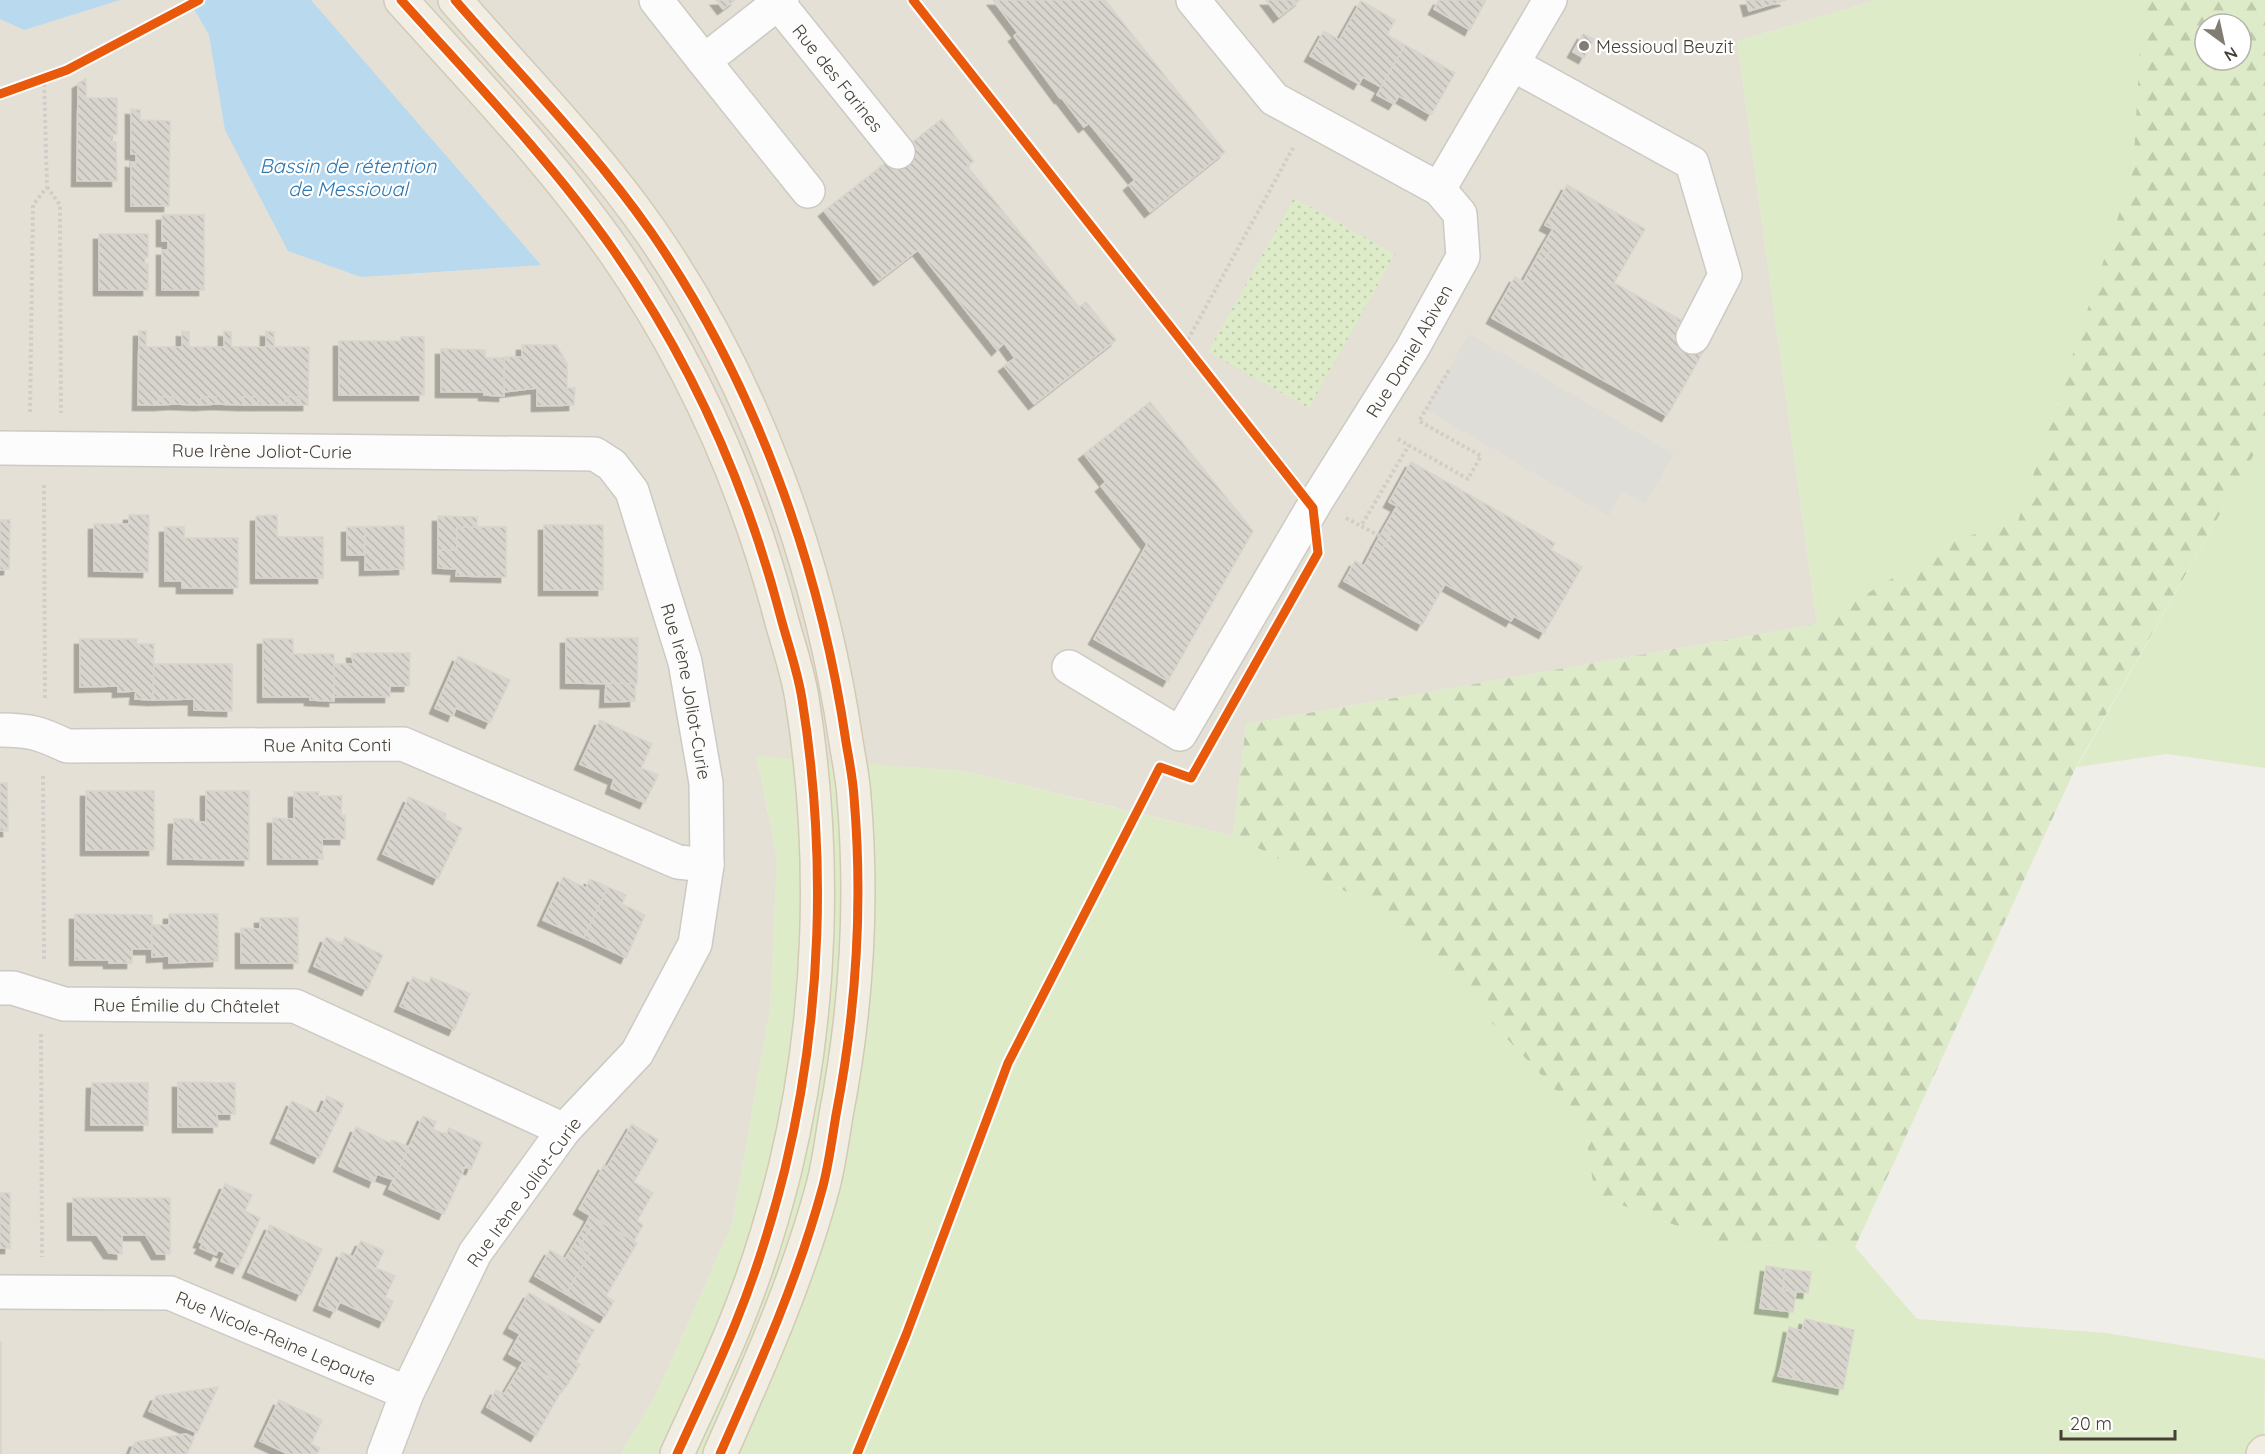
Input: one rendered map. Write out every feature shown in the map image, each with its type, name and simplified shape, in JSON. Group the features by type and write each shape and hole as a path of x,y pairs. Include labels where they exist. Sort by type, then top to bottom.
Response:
{"main road":[{"path":"401,0 545,160 614,250 660,323 699,395 741,491 765,560 801,695 809,753 819,889 815,980 802,1084 785,1169 764,1245 736,1322 677,1454"},
{"path":"455,0 576,137 650,231 696,304 736,381 779,480 815,586 838,686 854,796 856,854 853,1007 843,1080 824,1183 804,1251 773,1336 720,1454"}],"street":[{"path":"656,0 808,191"},
{"name":"Rue Daniel Abiven","path":"1069,667 1180,734 1313,508 1412,349 1463,257 1460,214 1439,189 1274,99 1193,0"},
{"path":"1439,189 1514,65 1550,0"},
{"name":"Rue des Farines","path":"704,61 780,2 898,152"},
{"path":"1514,65 1692,163 1725,275 1694,337"},
{"name":"Rue Irène Joliot-Curie","path":"0,448 595,454 612,465 632,491 685,662 706,783 707,865 695,944 637,1053 564,1130 475,1253 407,1393 384,1454"},
{"name":"Rue Anita Conti","path":"0,730 28,730 45,735 67,746 403,744 678,862 707,865"},
{"name":"Rue Émilie du Châtelet","path":"0,988 14,988 64,1004 295,1006 564,1130"},
{"name":"Rue Nicole-Reine Lepaute","path":"0,1292 170,1293 407,1393"}],"path":[{"path":"44,79 47,187 60,205 62,418 44,447"},
{"path":"1185,345 1309,119"},
{"path":"45,706 44,447 29,421 33,205 47,187"},
{"path":"1367,421 1468,479 1481,456 1419,421 1449,370"},
{"path":"1380,536 1361,526 1409,445"},
{"path":"43,768 44,966"},
{"path":"41,1033 42,1264"}],"shaded area":[{"path":"0,0 1878,0 1737,41 1817,624 1246,724 1233,836 964,771 757,757 777,859 770,1009 732,1225 655,1397 620,1454 0,1454"},
{"path":"1469,334 1674,454 1645,504 1623,491 1608,516 1425,409"}],"green space":[{"path":"1878,0 2144,0 2133,171 2018,521 1955,540 1817,624 1737,41"},
{"path":"2143,0 2265,0 2265,435 2076,767 1855,1247 1728,1245 1595,1195 1583,1119 1386,911 1233,836 1246,724 1817,624 1955,540 2018,521 2133,171"},
{"path":"1294,198 1395,254 1309,408 1208,352"},
{"path":"2265,435 2265,768 2167,754 2077,767"},
{"path":"757,756 964,771 1233,836 1386,911 1583,1119 1595,1195 1728,1245 1855,1247 1917,1319 2106,1333 2265,1359 2264,1454 620,1454 655,1397 732,1225 770,1009 777,859"}],"water":[{"path":"0,0 120,0 24,30 0,19"},
{"name":"Bassin de rétention de Messioual","path":"189,0 311,0 541,265 361,277 288,251 225,130 209,35"}],"building":[{"path":"716,0 735,0 723,9"},
{"path":"993,0 1105,0 1225,152 1150,212 1129,185 1135,180 1089,123 1084,127 1060,98 1014,36 1018,33"},
{"path":"1266,0 1300,0 1279,17"},
{"path":"1439,0 1486,0 1470,30 1434,9"},
{"path":"1746,0 1786,0 1749,11"},
{"path":"1361,1 1395,20 1387,35 1405,45 1381,87 1363,77 1359,84 1310,56 1324,31 1339,40"},
{"name":"Messioual Beuzit","path":"1583,34 1594,39 1584,58 1573,52"},
{"path":"1405,45 1455,73 1431,115 1399,96 1394,104 1377,95"},
{"path":"86,79 86,98 117,98 117,134 111,135 110,142 116,142 117,181 77,181 78,83"},
{"path":"131,109 140,110 140,120 170,121 169,206 131,206 131,162 136,163 136,154 131,154"},
{"path":"942,119 974,161 967,166 1079,307 1086,302 1116,340 1034,404 1004,366 1015,358 1004,343 997,350 918,250 879,280 824,211"},
{"path":"1567,185 1645,229 1614,283 1681,320 1677,328 1707,345 1667,416 1492,318 1515,277 1523,282 1537,257 1544,261 1551,249 1544,244 1553,229 1545,225"},
{"path":"162,215 204,215 204,290 162,290 162,250 168,250 168,241 162,241"},
{"path":"99,234 148,234 148,257 145,257 145,264 148,264 148,290 99,290"},
{"path":"1544,244 1551,249 1544,261 1537,257"},
{"path":"139,331 146,331 146,347 182,347 182,331 189,332 189,347 224,347 224,331 231,332 231,347 266,347 266,331 274,332 274,347 309,347 308,405 300,405 300,397 285,397 285,405 258,405 258,397 243,397 243,405 216,404 216,397 201,397 200,405 174,404 174,397 158,397 159,405 138,405"},
{"path":"401,337 424,337 424,395 339,395 339,341 401,341"},
{"path":"522,345 556,345 567,363 567,388 575,388 574,405 537,406 537,388 504,392 504,357 522,357"},
{"path":"441,349 485,350 485,358 504,358 504,396 484,395 484,392 441,392"},
{"path":"158,397 174,397 174,404 159,405"},
{"path":"201,397 216,397 216,404 200,405"},
{"path":"243,397 258,397 258,405 243,405"},
{"path":"285,397 300,397 300,405 285,405"},
{"path":"1150,402 1253,531 1168,681 1094,639 1147,544 1101,486 1106,482 1084,454"},
{"path":"1411,462 1555,543 1551,550 1582,567 1544,633 1514,616 1511,621 1445,584 1422,625 1344,581 1355,561 1364,566 1376,543 1383,548 1390,535 1383,530 1397,506 1389,502"},
{"path":"129,515 149,515 148,572 94,571 94,524 129,524"},
{"path":"277,515 277,537 323,537 323,578 256,578 256,516"},
{"path":"438,516 477,517 477,527 457,527 457,550 438,550"},
{"path":"0,520 10,520 9,569 0,570"},
{"path":"544,525 603,525 603,590 544,590"},
{"path":"404,526 404,569 365,570 365,527"},
{"path":"165,527 184,527 184,538 238,538 238,588 182,588 182,581 165,581"},
{"path":"347,527 365,527 364,555 347,555"},
{"path":"457,527 506,527 506,577 456,576 457,569 438,568 438,550 457,550"},
{"path":"1383,530 1390,535 1383,548 1376,543"},
{"path":"566,638 638,638 637,684 566,683"},
{"path":"80,639 137,639 136,644 154,644 153,700 135,699 136,691 118,692 118,686 80,687"},
{"path":"263,639 293,639 293,654 334,654 334,701 310,700 310,697 263,697"},
{"path":"352,653 410,653 409,686 390,686 390,697 334,697 334,664 353,664"},
{"path":"458,656 510,680 490,723 456,708 453,716 435,708"},
{"path":"154,664 232,664 232,711 194,710 194,699 153,700"},
{"path":"606,683 635,684 635,701 605,702"},
{"path":"600,720 652,744 641,768 658,775 645,803 611,788 614,779 580,764"},
{"path":"0,783 7,783 8,831 0,831"},
{"path":"86,791 154,791 154,850 86,850"},
{"path":"206,791 249,791 249,860 173,859 174,819 206,822"},
{"path":"294,792 319,792 318,796 342,796 341,816 345,815 345,839 322,839 323,859 273,859 273,818 294,819"},
{"path":"409,797 446,814 444,819 462,828 438,879 383,854"},
{"path":"563,877 586,888 590,879 608,887 584,938 543,920"},
{"path":"608,887 626,895 622,904 645,915 626,958 584,938"},
{"path":"75,914 152,915 152,949 132,949 132,963 75,960"},
{"path":"169,914 218,914 218,961 169,963 169,956 152,957 152,925 169,925"},
{"path":"260,918 298,918 298,963 241,963 241,928 260,929"},
{"path":"326,937 342,944 345,937 383,955 367,990 314,966"},
{"path":"413,977 429,984 431,977 470,994 454,1030 400,1006"},
{"path":"178,1082 235,1083 235,1114 217,1114 218,1127 178,1127"},
{"path":"92,1083 148,1083 148,1125 91,1125"},
{"path":"327,1096 344,1104 319,1158 276,1138 292,1101 319,1114"},
{"path":"423,1116 436,1122 433,1129 446,1135 449,1128 482,1143 471,1169 465,1167 444,1214 389,1189"},
{"path":"632,1124 658,1140 634,1182 653,1193 637,1221 643,1225 634,1241 579,1209 604,1165 607,1167"},
{"path":"356,1127 390,1143 392,1140 409,1147 394,1180 377,1174 374,1182 339,1166"},
{"path":"225,1184 252,1195 245,1211 260,1218 238,1268 221,1261 225,1253 218,1250 216,1255 200,1248 203,1243 199,1242"},
{"path":"0,1193 10,1193 10,1248 0,1248"},
{"path":"73,1198 170,1198 170,1254 157,1254 146,1235 122,1235 122,1254 109,1253 97,1235 73,1235"},
{"path":"590,1216 637,1243 606,1296 614,1301 605,1317 566,1294 590,1253 579,1247 592,1225 587,1222"},
{"path":"587,1222 592,1225 579,1247 590,1253 566,1294 535,1276 550,1250 565,1259"},
{"path":"270,1225 322,1249 301,1295 248,1272"},
{"path":"361,1241 384,1251 376,1268 395,1276 385,1298 393,1301 384,1322 340,1302 335,1312 319,1305 342,1252 353,1257"},
{"path":"1766,1266 1785,1269 1783,1290 1796,1292 1793,1312 1760,1308"},
{"path":"1785,1269 1811,1272 1808,1293 1783,1290"},
{"path":"529,1293 594,1330 576,1362 580,1364 566,1387 509,1354 520,1334 509,1328"},
{"path":"1805,1319 1854,1330 1843,1389 1793,1379 1794,1371 1781,1367 1789,1327 1802,1331"},
{"path":"1,1342 1,1454 0,1454"},
{"path":"523,1362 564,1386 536,1436 487,1407 496,1390 504,1394"},
{"path":"1781,1367 1794,1371 1793,1379 1778,1376"},
{"path":"218,1387 197,1433 149,1411 156,1396"},
{"path":"279,1400 322,1420 311,1444 320,1448 317,1454 288,1454 260,1441"},
{"path":"186,1434 194,1438 187,1454 130,1454 135,1442"}],"cycle path":[{"path":"0,94 67,70 199,0"},
{"path":"401,0 511,122 564,185 614,251 668,338 692,383 734,476 768,573 800,689 810,758 817,876 817,935 807,1053 785,1169 763,1247 729,1339 677,1454"},
{"path":"455,0 605,171 651,232 688,289 751,412 777,476 800,542 819,608 834,675 853,783 857,837 858,917 849,1037 827,1169 813,1221 777,1322 720,1454"},
{"path":"857,1454 906,1335 1008,1063 1160,767 1191,778 1318,553 1313,508 913,0"}],"place":[{"name":"Messioual Beuzit","path":"1584,46"}]}
